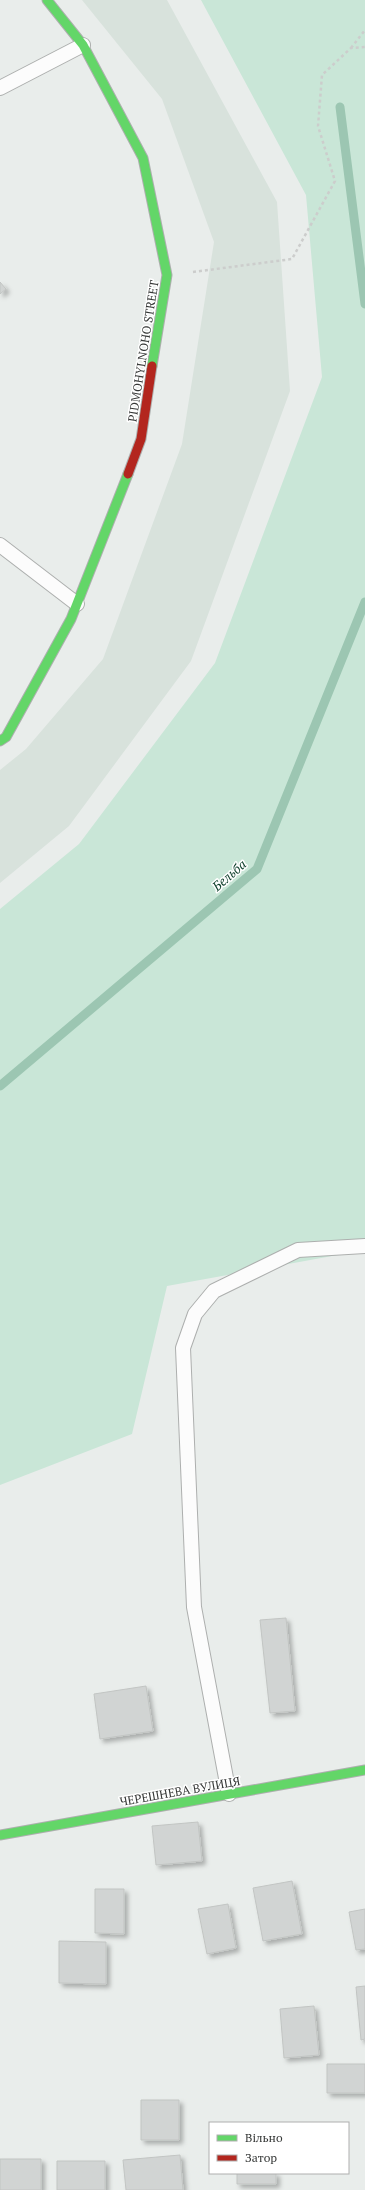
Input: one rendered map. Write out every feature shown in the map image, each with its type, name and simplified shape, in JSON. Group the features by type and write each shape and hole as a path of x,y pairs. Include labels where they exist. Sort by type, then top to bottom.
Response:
{"street":[{"name":"PIDMOHYLNOHO STREET","path":"0,741 6,737 72,619 141,439 167,275 143,158 83,45 47,0"},
{"name":"ЧЕРЕШНЕВА ВУЛИЦЯ","path":"0,1835 365,1770"}],"lane":[{"path":"0,88 83,45"},
{"path":"0,545 77,604"},
{"path":"228,1794 194,1607 183,1348 195,1314 214,1291 298,1250 365,1246"}],"path":[{"path":"167,275 292,259 335,181 318,126 322,75 351,48 365,30"},
{"path":"351,48 365,47"}],"shaded area":[{"path":"82,0 167,0 277,202 290,391 191,661 69,826 0,883 0,770 26,749 103,659 182,444 214,242 162,99"}],"green space":[{"path":"201,0 365,0 365,1250 167,1286 132,1434 0,1485 0,909 79,844 215,663 322,377 306,195"}],"building":[{"path":"0,282 6,289 0,294"},
{"path":"286,1618 295,1711 270,1713 260,1620"},
{"path":"146,1686 153,1731 100,1739 94,1694"},
{"path":"198,1822 202,1861 156,1865 152,1826"},
{"path":"292,1881 302,1934 263,1941 253,1888"},
{"path":"95,1889 124,1889 124,1934 95,1933"},
{"path":"228,1904 236,1948 207,1954 198,1909"},
{"path":"365,1909 365,1949 356,1950 349,1912"},
{"path":"59,1941 106,1942 106,1984 59,1983"},
{"path":"365,1986 365,2039 361,2040 356,1987"},
{"path":"314,2006 319,2055 284,2058 280,2009"},
{"path":"327,2064 365,2064 365,2093 327,2093"},
{"path":"141,2100 179,2100 179,2140 141,2140"},
{"path":"180,2155 183,2190 126,2190 123,2160"},
{"path":"0,2159 41,2159 41,2190 0,2190"},
{"path":"57,2161 105,2161 105,2190 57,2190"},
{"path":"237,2174 276,2174 276,2184 237,2184"}],"waterway":[{"name":"Бельба","path":"340,107 365,304"},
{"name":"Бельба","path":"0,1086 257,869 365,602"}],"traffic: fast":[{"path":"47,0 83,45 143,158 167,275 152,366"},
{"path":"0,741 6,737 71,619 128,474"},
{"path":"0,1835 365,1770"}],"traffic: jam":[{"path":"128,474 141,439 152,366"}]}
